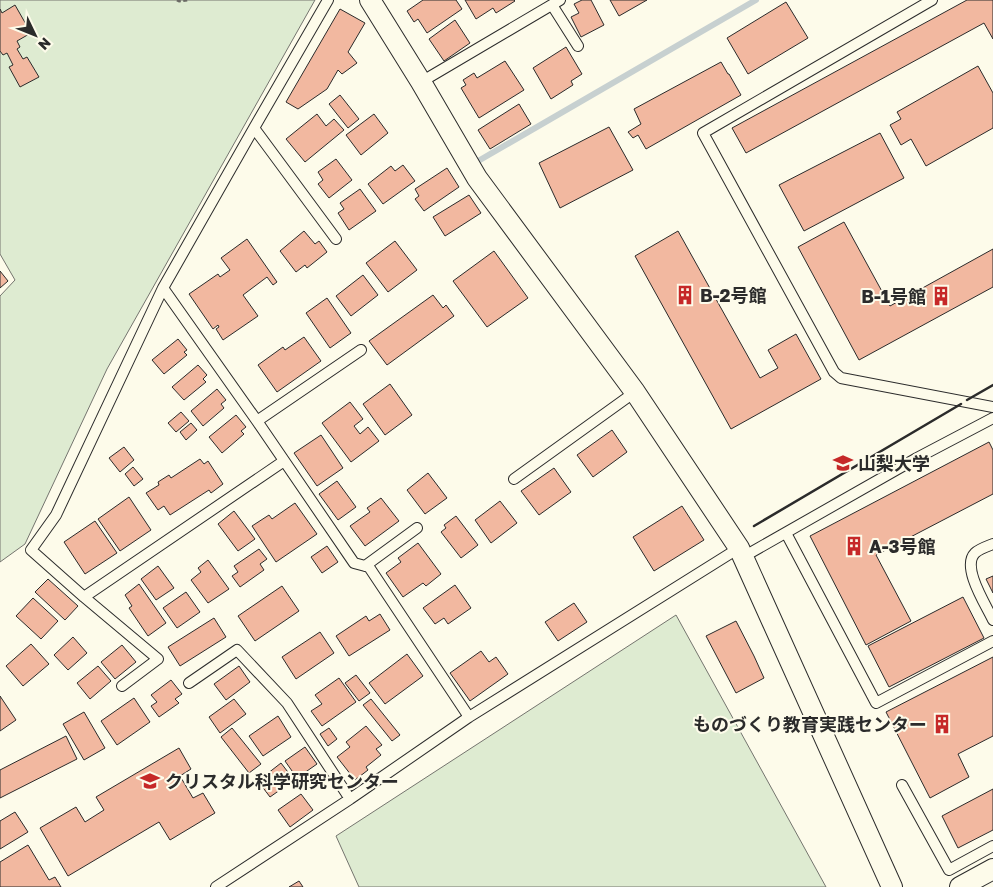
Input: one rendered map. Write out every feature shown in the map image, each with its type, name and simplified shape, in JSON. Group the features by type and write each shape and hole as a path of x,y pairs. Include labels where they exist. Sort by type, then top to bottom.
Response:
{"street":[{"path":"370,0 477,178 635,392 741,553 892,887"},
{"path":"960,887 993,869"}],"lane":[{"path":"122,686 158,659 31,550 56,515 163,288 328,0"},
{"path":"932,0 703,133 834,372 840,378 993,407"},
{"path":"421,82 556,2 578,46"},
{"path":"254,128 336,239"},
{"path":"163,288 354,563 369,567 469,717"},
{"path":"257,421 361,350"},
{"path":"514,479 635,392"},
{"path":"216,887 350,799 469,717 741,553 786,532 917,458 993,418"},
{"path":"84,597 284,461"},
{"path":"365,566 417,528"},
{"path":"786,532 876,703 993,641"},
{"path":"993,544 975,552 970,562 973,579 993,620"},
{"path":"189,683 237,650 287,703 350,799"},
{"path":"902,785 949,870 993,846"}],"path":[{"path":"176,0 188,0"}],"green space":[{"path":"0,0 315,0 107,369 25,544 0,562 0,296 15,280 0,254"},
{"path":"676,615 826,887 359,887 336,836"}],"building":[{"path":"423,0 456,0 462,9 427,33 418,19 414,22 407,11"},
{"path":"465,0 515,1 496,13 493,8 476,19"},
{"path":"582,0 591,0 604,25 581,37 571,17 579,13 574,4"},
{"path":"610,0 647,0 619,16"},
{"path":"967,0 993,0 993,39 984,23 746,153 732,128"},
{"path":"786,2 808,38 748,74 727,38"},
{"path":"15,5 31,33 17,41 20,47 17,49 23,59 27,57 39,77 20,87 9,67 13,65 7,53 3,55 0,51 0,9 2,13"},
{"path":"340,9 365,23 348,52 357,63 342,74 338,70 327,89 298,109 286,102"},
{"path":"455,20 470,43 444,61 429,39"},
{"path":"566,47 582,74 571,81 573,85 551,99 533,68"},
{"path":"505,61 524,90 479,118 461,88 466,85 463,80 474,73 477,78"},
{"path":"721,62 741,95 646,149 638,135 633,138 628,132 641,124 634,109"},
{"path":"978,66 993,93 993,128 926,166 911,139 901,145 890,125 901,119 897,112"},
{"path":"340,95 359,119 348,128 329,104"},
{"path":"519,104 531,124 490,149 478,130"},
{"path":"317,114 326,126 334,119 344,130 305,162 286,139"},
{"path":"374,114 388,133 361,155 346,135"},
{"path":"609,127 633,170 560,208 539,163"},
{"path":"880,133 904,178 804,231 779,185"},
{"path":"336,159 352,180 329,198 318,184 323,180 318,172"},
{"path":"403,165 415,181 383,204 368,184 391,166 395,171"},
{"path":"447,168 459,187 424,211 415,199 419,196 415,189"},
{"path":"360,189 376,211 349,230 338,213 344,209 340,203"},
{"path":"469,195 481,213 445,236 433,217"},
{"name":"B-1号館","path":"844,222 890,306 993,249 993,287 859,360 798,247"},
{"path":"304,231 315,244 319,241 327,252 307,268 305,265 296,272 280,251"},
{"name":"B-2号館","path":"678,231 760,378 778,368 768,350 796,334 821,379 731,429 635,256"},
{"path":"247,239 277,282 273,285 267,277 243,295 258,316 223,340 216,329 219,327 218,325 213,329 189,294 218,274 220,277 230,270 221,258"},
{"path":"395,241 417,270 388,292 366,263"},
{"path":"494,251 528,298 487,327 453,281"},
{"path":"0,271 8,281 0,288"},
{"path":"363,275 378,295 351,316 336,296"},
{"path":"433,295 443,308 446,305 454,316 387,365 369,341"},
{"path":"327,298 351,333 330,348 306,313"},
{"path":"304,337 321,361 277,392 258,365 283,347 285,350"},
{"path":"178,339 187,350 184,352 187,355 164,374 152,360"},
{"path":"198,365 207,375 203,379 206,382 184,400 172,387"},
{"path":"390,384 412,415 385,435 363,404"},
{"path":"217,389 226,400 221,404 224,408 203,426 191,411"},
{"path":"350,402 363,419 354,426 360,434 368,427 379,441 351,462 322,423"},
{"path":"181,412 189,421 176,432 168,423"},
{"path":"236,415 246,427 241,431 244,434 222,453 209,437"},
{"path":"191,423 197,430 186,440 180,432"},
{"path":"612,430 627,452 593,477 577,455"},
{"path":"321,435 343,468 317,486 294,453"},
{"name":"A-3号館","path":"989,442 993,450 993,494 876,555 911,621 866,645 810,536"},
{"path":"124,447 134,460 120,472 109,458"},
{"path":"200,459 204,464 208,461 223,484 211,493 209,490 170,515 164,506 158,510 146,493 159,485 158,482 169,475 171,478"},
{"path":"133,467 143,479 134,486 125,474"},
{"path":"554,468 571,492 539,515 521,491"},
{"path":"428,473 447,498 425,514 407,490"},
{"path":"337,481 356,507 338,520 319,494"},
{"path":"129,497 151,530 120,551 98,519"},
{"path":"381,498 399,521 365,546 350,526 370,512 367,508"},
{"path":"500,501 517,523 491,543 475,520"},
{"path":"295,503 317,534 276,562 252,526 269,515 272,519"},
{"path":"682,506 704,540 654,571 633,537"},
{"path":"234,511 255,539 238,551 218,524"},
{"path":"456,516 478,545 461,558 441,532 446,528 444,525"},
{"path":"95,521 117,553 85,574 64,542"},
{"path":"418,543 441,574 426,586 423,583 403,597 386,573 401,562 398,558"},
{"path":"327,546 338,562 322,573 311,557"},
{"path":"259,549 267,559 260,564 264,570 240,587 232,576 238,572 234,566"},
{"path":"208,560 229,589 208,603 191,580 201,572 198,568"},
{"path":"158,566 174,588 156,600 141,579"},
{"path":"993,576 993,593 986,579"},
{"path":"48,579 78,606 65,620 35,592"},
{"path":"139,584 166,623 148,636 129,608 132,606 125,595"},
{"path":"455,585 471,608 448,624 444,618 435,624 423,608"},
{"path":"282,586 299,611 255,641 238,616"},
{"path":"186,592 200,612 177,628 163,608"},
{"path":"963,597 984,638 889,687 868,646"},
{"path":"33,598 58,621 41,639 16,616"},
{"path":"574,603 587,622 558,641 545,622"},
{"path":"380,614 390,630 349,656 336,636 366,616 369,621"},
{"path":"214,618 226,637 180,666 168,647"},
{"path":"736,621 764,678 736,693 706,636"},
{"path":"320,632 334,653 296,679 282,657"},
{"path":"73,637 87,653 68,670 54,655"},
{"path":"31,644 49,664 23,686 6,666"},
{"path":"122,645 136,662 115,679 101,662"},
{"path":"481,651 489,662 496,657 508,674 470,701 450,673"},
{"path":"407,654 423,676 385,704 369,683"},
{"name":"ものづくり教育実践センター","path":"993,657 993,736 958,754 969,777 930,798 886,712"},
{"path":"98,666 111,681 90,699 77,683"},
{"path":"239,666 250,682 226,700 214,684"},
{"path":"356,675 370,693 359,701 345,683"},
{"path":"339,678 356,702 322,726 311,711 322,704 315,695"},
{"path":"171,680 182,694 175,699 179,703 159,717 151,706 157,702 151,695"},
{"path":"0,696 16,720 0,731"},
{"path":"134,698 150,722 117,745 101,721"},
{"path":"234,699 246,714 220,733 209,717"},
{"path":"371,699 400,735 392,741 363,705"},
{"path":"84,712 105,748 84,760 63,724"},
{"path":"278,716 291,737 263,756 249,736"},
{"path":"366,726 382,745 376,749 381,755 366,767 368,770 355,780 337,757 350,747 346,742"},
{"path":"232,728 261,764 249,773 221,737"},
{"path":"329,728 337,739 328,746 320,734"},
{"path":"66,736 77,759 0,798 0,770"},
{"path":"305,747 317,764 297,778 285,761"},
{"path":"179,748 191,769 180,776 193,798 203,793 215,813 170,840 159,822 68,876 40,828 76,807 85,822 104,810 96,797"},
{"path":"281,763 294,780 270,797 258,781"},
{"path":"993,789 993,830 958,848 942,816"},
{"path":"301,794 313,810 290,827 278,810"},
{"path":"15,812 28,832 0,849 0,821"},
{"path":"28,845 49,880 55,877 61,887 0,887 0,862"},
{"path":"299,881 303,887 289,887"}],"waterway":[{"path":"473,164 756,0"}],"wall":[{"path":"967,400 993,385"},
{"path":"754,526 961,404"}],"place":[{"name":"B-2号館","path":"685,295"},
{"name":"B-1号館","path":"941,296"},
{"name":"山梨大学","path":"843,463"},
{"name":"A-3号館","path":"854,546"},
{"name":"ものづくり教育実践センター","path":"942,724"},
{"name":"クリスタル科学研究センター","path":"150,781"}]}
